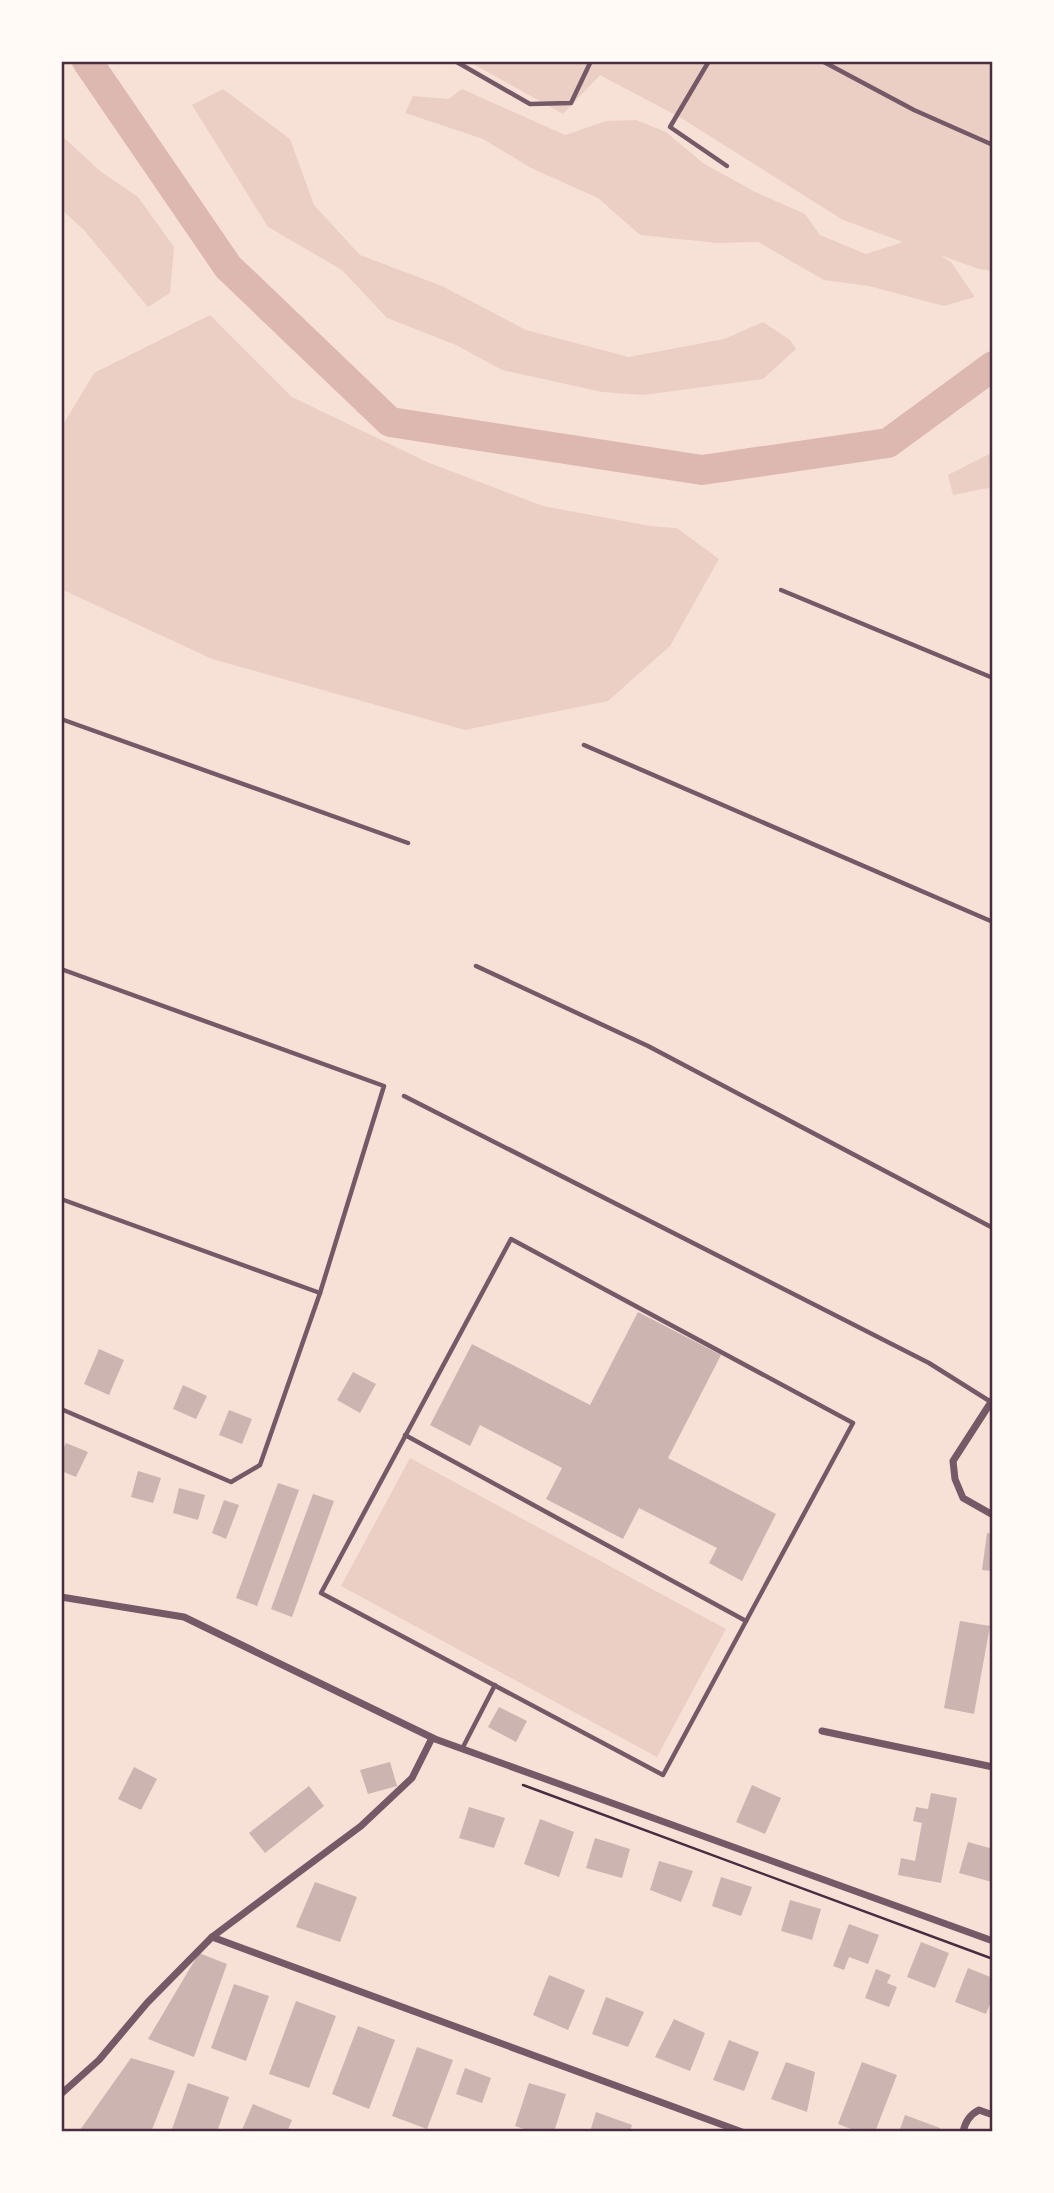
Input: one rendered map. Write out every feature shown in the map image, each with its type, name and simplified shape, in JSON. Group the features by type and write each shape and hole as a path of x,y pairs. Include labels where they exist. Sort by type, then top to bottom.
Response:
{"street":[{"path":"992,1400 953,1461 955,1479 963,1498 993,1515"},
{"path":"61,1597 184,1617 432,1738 993,1941"},
{"path":"822,1731 993,1766"},
{"path":"61,2094 99,2060 147,2003 212,1937 361,1826 412,1778 432,1738"},
{"path":"212,1937 726,2129 742,2132"},
{"path":"962,2132 965,2122 979,2110 993,2115"}],"lane":[{"path":"455,61 530,104 571,103 591,61"},
{"path":"709,61 670,127 727,166"},
{"path":"822,61 914,110 993,145"},
{"path":"781,590 993,678"},
{"path":"61,719 408,843"},
{"path":"584,745 993,922"},
{"path":"476,966 648,1045 993,1228"},
{"path":"61,969 384,1086 320,1293 260,1465 231,1482 61,1409"},
{"path":"404,1096 929,1363 992,1400"},
{"path":"61,1199 320,1293"},
{"path":"511,1239 853,1423 746,1621 663,1775 321,1594 511,1239"},
{"path":"405,1435 746,1621"},
{"path":"462,1749 495,1685"}],"path":[{"path":"517,1783 993,1959"}],"shaded area":[{"path":"468,61 993,61 993,271 979,269 940,255 951,262 975,297 944,306 869,286 824,280 758,242 717,243 640,235 598,198 531,168 483,139 405,113 413,96 448,99 462,89 565,135 606,121 636,120 666,132 703,163 755,192 805,214 820,235 866,254 903,242 843,220 681,118 600,75 563,114"},
{"path":"223,89 290,139 314,205 360,255 442,286 526,330 629,357 724,339 763,322 790,340 796,349 763,379 643,395 602,392 502,370 456,345 387,318 342,270 268,227 192,105"},
{"path":"61,135 100,171 138,197 174,247 170,293 148,307 83,229 61,209"},
{"path":"210,315 292,397 427,462 543,506 650,526 677,528 719,559 670,646 608,701 465,730 212,659 61,589 61,428 94,373"},
{"path":"993,452 993,487 953,495 948,475"},
{"path":"410,1458 726,1629 657,1757 341,1586"}],"building":[{"path":"638,1312 721,1355 668,1458 776,1514 742,1581 709,1563 717,1548 639,1508 623,1539 546,1499 562,1468 480,1425 470,1446 430,1425 472,1344 590,1405"},
{"path":"99,1349 124,1360 109,1395 84,1384"},
{"path":"353,1372 376,1384 360,1413 337,1400"},
{"path":"183,1385 207,1396 196,1419 173,1409"},
{"path":"229,1410 252,1419 242,1444 219,1435"},
{"path":"66,1443 88,1452 76,1477 61,1471 61,1454"},
{"path":"138,1471 161,1478 153,1503 131,1497"},
{"path":"278,1483 299,1490 257,1606 236,1598"},
{"path":"179,1488 205,1495 198,1520 173,1513"},
{"path":"313,1494 334,1501 292,1617 271,1609"},
{"path":"224,1500 239,1505 226,1539 212,1533"},
{"path":"987,1533 993,1534 993,1571 982,1570"},
{"path":"960,1621 990,1626 974,1714 944,1708"},
{"path":"499,1707 527,1721 516,1742 488,1727"},
{"path":"390,1762 397,1786 368,1794 360,1770"},
{"path":"134,1767 157,1779 141,1810 118,1799"},
{"path":"752,1785 781,1798 765,1834 736,1822"},
{"path":"309,1786 324,1806 265,1853 249,1833"},
{"path":"931,1793 957,1798 941,1883 898,1875 901,1858 915,1861 922,1823 913,1821 916,1807 928,1809"},
{"path":"469,1807 505,1818 494,1848 459,1838"},
{"path":"540,1819 574,1832 559,1877 524,1864"},
{"path":"595,1838 630,1849 622,1878 586,1868"},
{"path":"968,1842 993,1849 992,1882 959,1873"},
{"path":"659,1861 693,1871 681,1902 650,1890"},
{"path":"721,1877 752,1887 741,1916 712,1906"},
{"path":"315,1882 357,1897 340,1942 296,1927"},
{"path":"790,1900 821,1909 812,1940 781,1931"},
{"path":"849,1924 879,1935 868,1964 849,1957 844,1970 833,1966"},
{"path":"921,1942 949,1953 935,1988 907,1977"},
{"path":"199,1953 227,1964 194,2057 148,2039"},
{"path":"968,1968 993,1978 993,1996 986,2014 955,2002"},
{"path":"876,1969 891,1975 887,1983 897,1987 889,2007 865,1998"},
{"path":"549,1975 585,1990 568,2030 533,2015"},
{"path":"234,1984 269,1996 246,2061 211,2048"},
{"path":"606,1997 644,2012 628,2047 592,2034"},
{"path":"296,2001 336,2016 309,2088 269,2074"},
{"path":"674,2019 705,2033 690,2071 655,2057"},
{"path":"358,2026 395,2040 369,2109 332,2094"},
{"path":"729,2040 759,2052 744,2091 713,2080"},
{"path":"417,2047 453,2060 427,2129 392,2116"},
{"path":"131,2058 175,2071 151,2132 80,2130"},
{"path":"786,2062 815,2072 807,2112 771,2099"},
{"path":"862,2062 897,2075 875,2132 859,2132 838,2124"},
{"path":"465,2068 491,2078 482,2103 456,2094"},
{"path":"188,2083 229,2097 217,2132 171,2132"},
{"path":"529,2083 566,2094 554,2132 533,2132 515,2126"},
{"path":"253,2104 292,2120 287,2132 241,2132"},
{"path":"596,2112 632,2125 630,2132 590,2132"},
{"path":"905,2115 940,2128 939,2132 899,2132"}],"waterway":[{"path":"87,61 228,267 390,422 702,470 888,443 993,366"}]}
